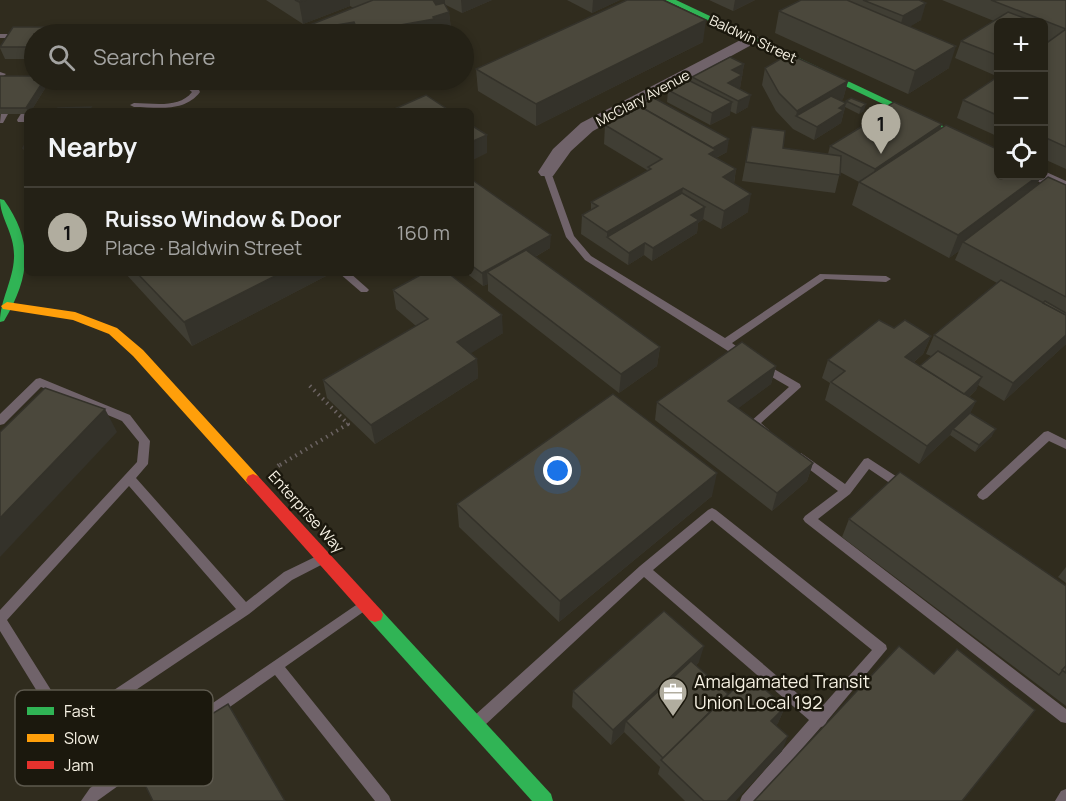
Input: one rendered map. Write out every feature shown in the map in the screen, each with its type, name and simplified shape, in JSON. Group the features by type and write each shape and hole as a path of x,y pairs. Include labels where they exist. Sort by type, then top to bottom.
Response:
{"street":[{"name":"Baldwin Street","path":"669,0 994,154"},
{"name":"McClary Avenue","path":"547,172 555,157 569,141 587,128 752,39"},
{"path":"1048,180 1066,188"},
{"path":"0,202 13,218 20,243 19,272 4,312"},
{"name":"Enterprise Way","path":"4,312 45,310 73,316 113,331 138,353 367,603 544,801"}],"lane":[{"path":"0,36 24,36"},
{"path":"134,105 182,104 192,99 196,92 193,90"},
{"path":"547,172 570,237 588,258 796,387 754,423 773,437"},
{"path":"348,276 364,290"},
{"path":"725,343 823,276 886,279"},
{"path":"0,421 40,382 126,418 145,441 142,464 0,620 44,690"},
{"path":"983,495 1048,435 1066,445"},
{"path":"791,450 846,491"},
{"path":"915,495 868,462 846,491 809,519 1066,717"},
{"path":"129,478 245,610"},
{"path":"475,724 644,570 712,513 881,649 820,721 747,801"},
{"path":"123,690 245,610 288,576 325,557"},
{"path":"644,570 820,721"},
{"path":"213,710 367,603"},
{"path":"276,666 384,801"},
{"path":"88,801 105,786"},
{"path":"1062,801 1066,796"}],"path":[{"path":"254,480 348,424 309,385"},
{"path":"318,395 328,389"}],"building":[{"path":"373,0 433,0 436,5 444,3 449,12 433,17 434,19 406,24 355,24 354,22 312,24"},
{"path":"627,0 663,0 706,20 536,104 476,69"},
{"path":"801,0 847,0 956,46 915,71 779,11"},
{"path":"863,0 919,0 926,3 903,16"},
{"path":"991,0 1066,0 1066,29 1048,22 1048,18 1038,18"},
{"path":"1008,12 1024,18 998,18"},
{"path":"994,21 994,54 961,41"},
{"path":"13,27 24,27 24,47 0,47"},
{"path":"1066,29 1066,147 1048,139 1048,42"},
{"path":"789,54 848,81 797,111 779,93 765,68"},
{"path":"730,57 744,64 732,70 742,75 728,83 751,95 738,101 692,77"},
{"path":"0,76 24,76 24,90 38,90 26,108 0,108"},
{"path":"994,79 994,114 963,100"},
{"path":"688,80 732,102 712,113 668,90"},
{"path":"426,95 446,108 397,108"},
{"path":"831,96 846,103 839,108 844,110 817,127 796,116"},
{"path":"654,98 729,139 713,148 641,107 636,107"},
{"path":"851,98 866,104 861,108 846,101"},
{"path":"894,102 942,124 875,169 830,146 871,121 867,119"},
{"path":"641,107 716,150 709,154 736,169 723,177 751,194 724,211 683,188 607,232 582,215 598,206 591,202 651,169 648,167 662,159 605,125"},
{"path":"946,125 994,148 994,180 1033,180 958,235 859,182"},
{"path":"474,127 487,135 474,141"},
{"path":"752,127 785,131 783,148 841,156 840,175 746,162"},
{"path":"1048,177 1066,185 1066,297 963,242 1044,180 1048,180"},
{"path":"474,181 551,235 482,273 474,267"},
{"path":"682,193 705,207 691,215 699,220 653,248 645,243 629,253 607,237"},
{"path":"526,250 660,347 621,374 487,272"},
{"path":"140,276 275,276 184,322"},
{"path":"419,276 452,276 502,315 457,342 477,359 371,425 323,380 428,319 393,290"},
{"path":"1001,280 1066,315 1066,335 1013,383 934,335"},
{"path":"1045,301 1066,313 1066,315 1043,303"},
{"path":"879,320 894,328 905,320 931,336 905,357 976,401 927,446 831,382 845,371 828,360"},
{"path":"742,342 776,366 728,401 813,463 777,493 657,402"},
{"path":"938,351 982,377 964,394 920,366"},
{"path":"45,388 105,409 0,518 0,432"},
{"path":"613,394 717,473 560,601 457,504"},
{"path":"970,413 996,429 979,445 953,429"},
{"path":"900,472 1066,586 1066,666 1059,675 849,519"},
{"path":"664,611 704,646 613,730 573,691"},
{"path":"899,646 934,674 957,649 1035,710 962,801 754,801"},
{"path":"691,661 728,694 663,758 626,721"},
{"path":"751,677 785,707 771,721 788,736 727,801 704,801 661,760 734,689 737,691"},
{"path":"228,704 285,801 153,801 146,786 213,786 213,713"}],"traffic: fast":[{"path":"669,0 994,154"},
{"path":"0,202 16,230 20,259 14,288 0,318"},
{"path":"375,615 544,801"}],"traffic: slow":[{"path":"7,306 75,316 113,331 138,353 253,480"}],"traffic: jam":[{"path":"253,480 375,615"}],"place":[{"name":"Ruisso Window & Door","path":"881,154"},
{"name":"Amalgamated Transit Union Local 192","path":"673,718"}]}
